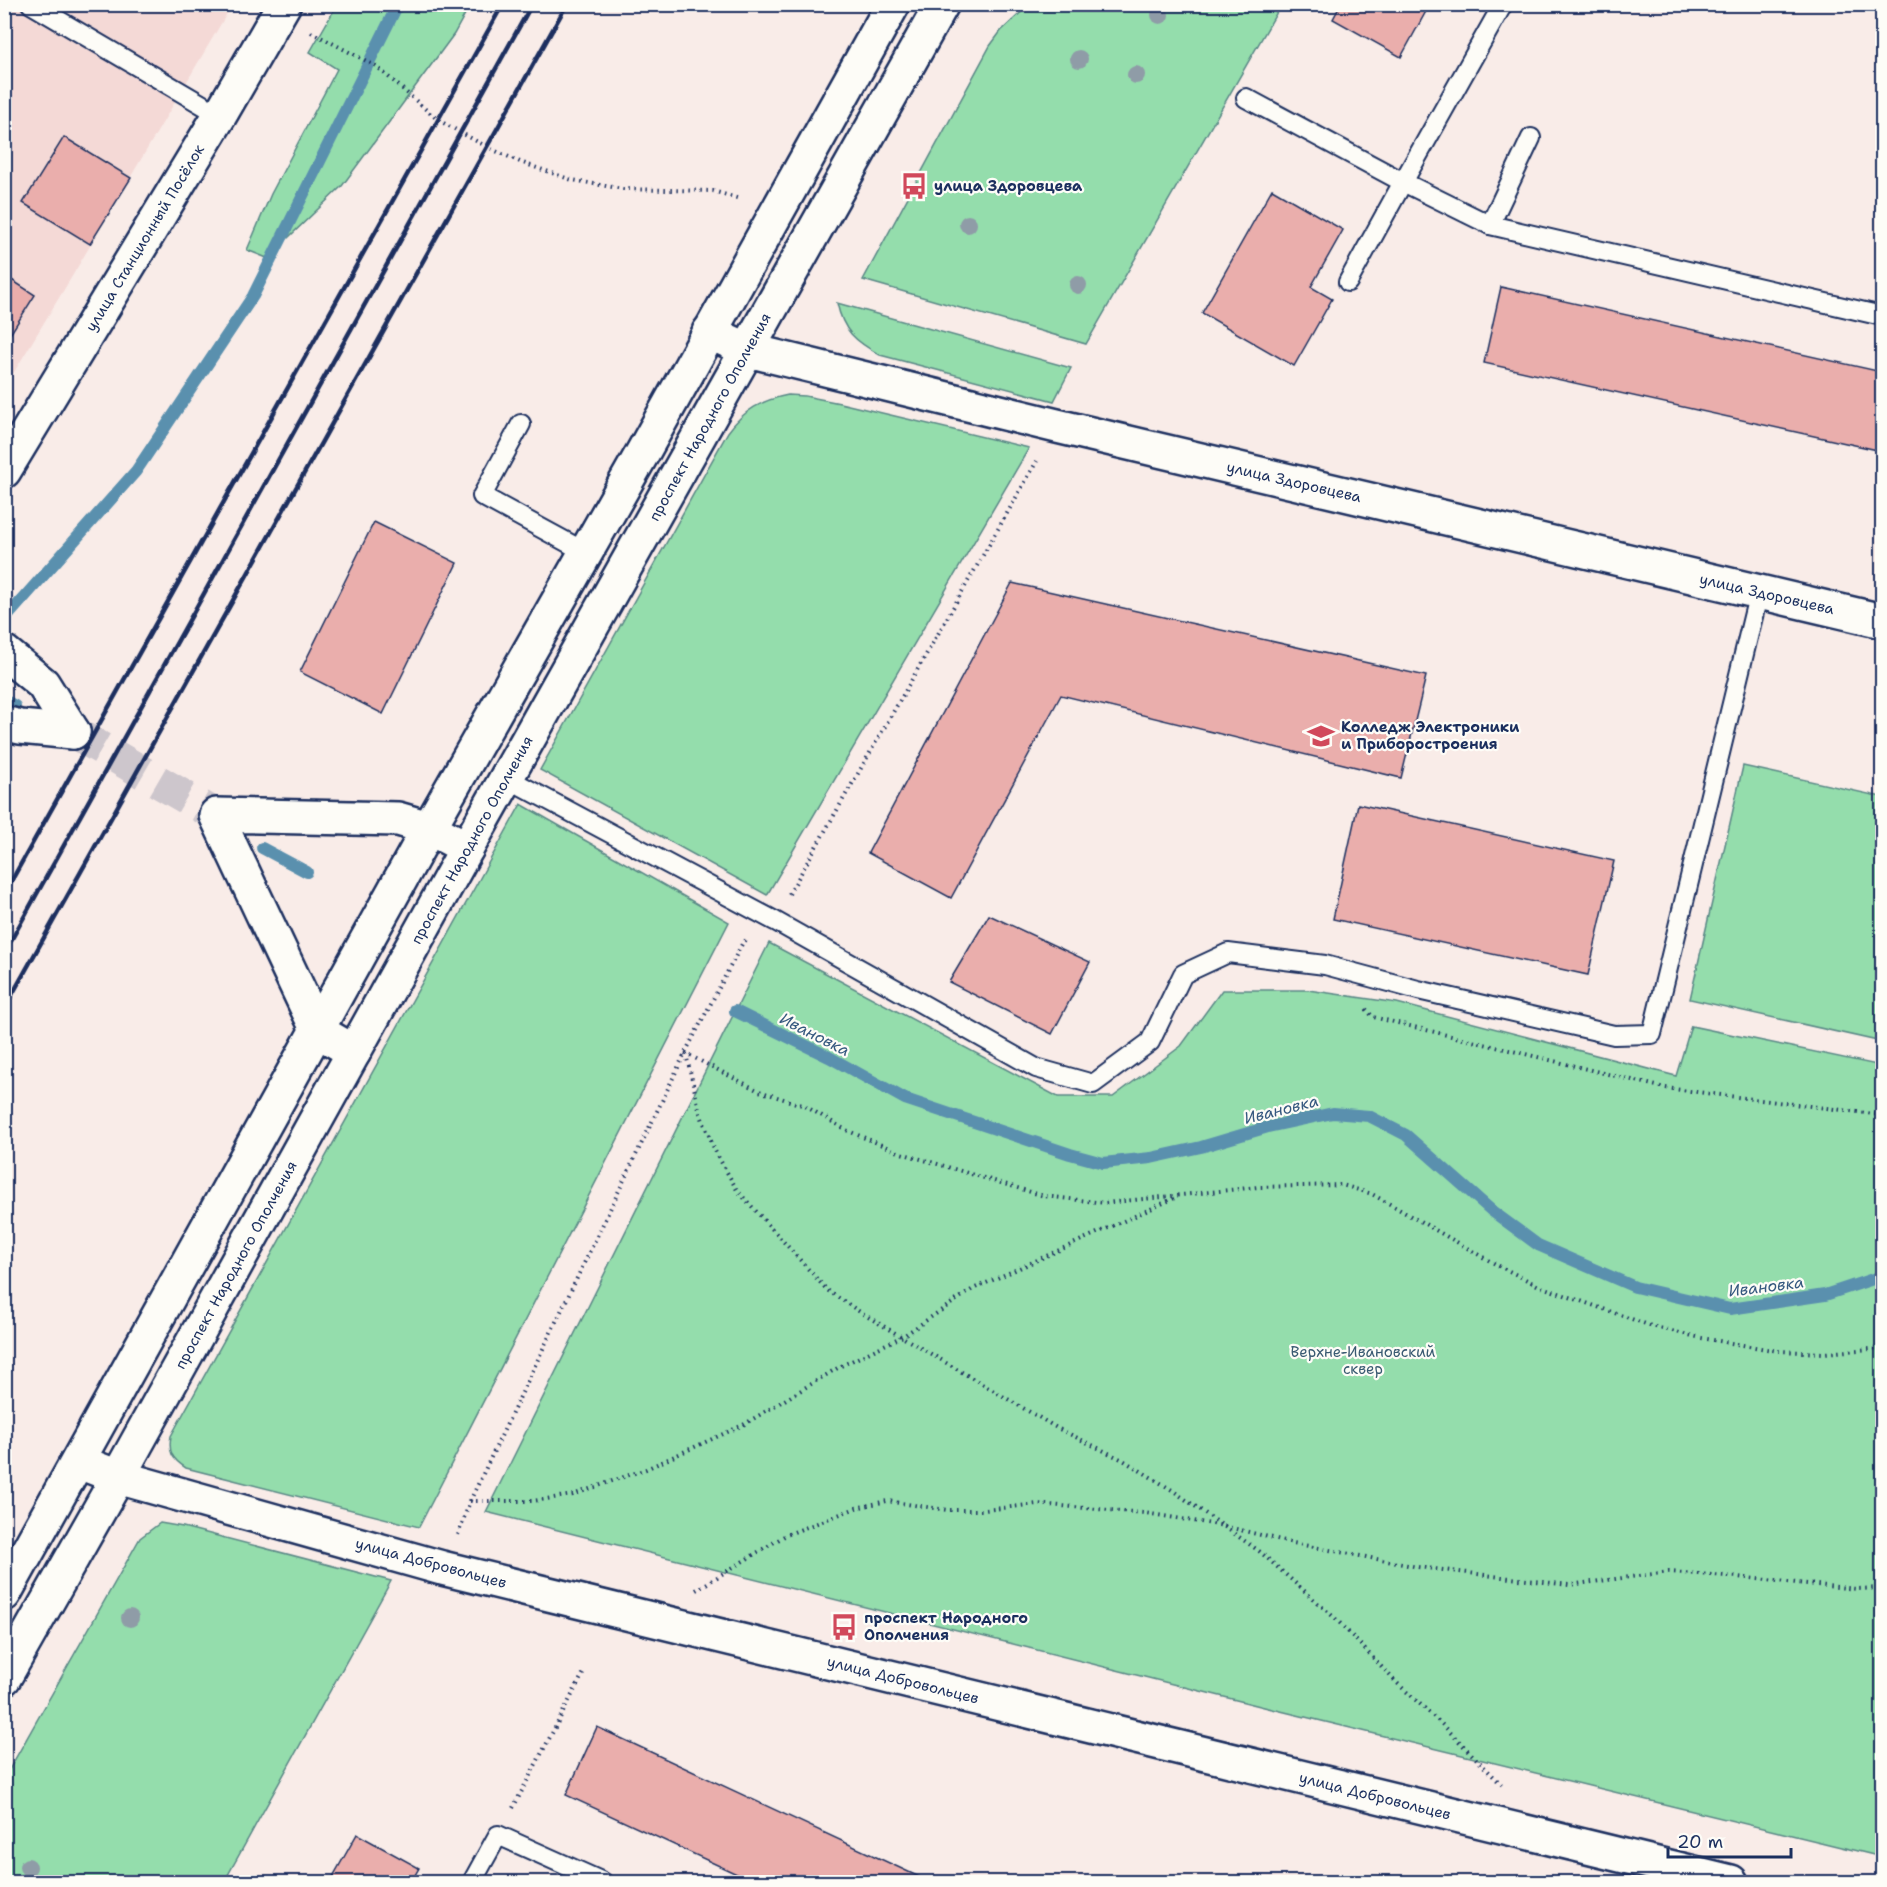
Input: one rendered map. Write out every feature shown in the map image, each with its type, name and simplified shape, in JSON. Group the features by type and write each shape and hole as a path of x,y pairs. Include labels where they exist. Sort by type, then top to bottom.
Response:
{"street":[{"name":"улица Станционный Посёлок","path":"4,471 220,115 284,4"},
{"path":"4,1594 429,828 892,4"},
{"name":"проспект Народного Ополчения","path":"4,1678 467,848 942,4"},
{"name":"улица Здоровцева","path":"709,332 748,350 1057,426 1882,621"},
{"path":"4,652 43,684 73,732 20,727 4,723"},
{"path":"354,1052 318,1031 216,814 398,819 429,828 467,848"},
{"name":"улица Добровольцев","path":"79,1462 118,1477 442,1568 1689,1878 1731,1882"}],"lane":[{"path":"31,4 220,115"},
{"path":"1348,282 1503,4"},
{"path":"1246,98 1490,225 1882,316"},
{"path":"1490,225 1531,138"},
{"path":"521,424 482,496 585,552"},
{"path":"507,778 775,921 1036,1068 1093,1084 1150,1042 1183,974 1228,953 1325,965 1418,990 1614,1035 1652,1034 1759,592"},
{"path":"472,1882 498,1835 603,1882"}],"path":[{"path":"346,51 376,66 438,120 520,162 582,182 623,189 713,191 741,199"},
{"path":"457,1536 470,1502 685,1053 742,944 775,921 1042,452"},
{"path":"685,1053 759,1091 805,1107 846,1130 901,1153 1044,1196 1105,1203 1258,1187 1342,1185 1372,1194 1497,1265 1539,1286 1651,1326 1701,1338 1778,1351 1824,1353 1882,1348"},
{"path":"685,1053 700,1113 715,1151 737,1190 827,1290 1057,1428 1123,1460 1172,1490 1258,1551 1335,1618 1395,1681 1447,1729 1509,1793"},
{"path":"470,1502 533,1501 573,1495 646,1469 743,1425 841,1366 903,1336 973,1289 1181,1196"},
{"path":"696,1590 786,1535 856,1508 887,1501 947,1510 985,1510 1037,1504 1146,1513 1224,1526 1293,1543 1418,1567 1569,1585 1669,1572 1857,1589 1882,1588"},
{"path":"498,1835 584,1674"}],"shaded area":[{"path":"5,5 232,5 5,387"}],"green space":[{"path":"337,5 470,5 454,34 342,186 267,258 247,250 271,194 337,69 310,52"},
{"path":"1029,5 1281,5 1086,344 863,280 990,46 1001,31"},
{"path":"837,303 1071,368 1054,401 880,355 851,334 843,321"},
{"path":"788,395 840,403 1029,448 767,895 540,770 728,432 754,407"},
{"path":"1743,766 1882,797 1882,1042 1690,999"},
{"path":"521,804 729,922 419,1527 186,1468 172,1455 171,1436"},
{"name":"Верхне-Ивановский сквер","path":"769,943 1058,1097 1113,1097 1181,1046 1222,990 1308,990 1397,1003 1676,1076 1691,1026 1882,1066 1882,1857 1264,1707 486,1512"},
{"path":"160,1523 391,1581 224,1882 5,1882 5,1777 140,1538"}],"building":[{"path":"1341,4 1430,4 1401,57 1333,19"},
{"path":"64,137 131,178 90,244 23,203"},
{"path":"1272,189 1343,230 1311,287 1332,299 1294,366 1202,313"},
{"path":"4,275 35,295 4,344"},
{"path":"1501,287 1882,372 1882,451 1484,363"},
{"path":"374,522 457,563 383,714 300,672"},
{"name":"Колледж Электроники и Приборостроения","path":"1012,583 1426,676 1401,778 1061,695 951,898 868,853"},
{"path":"1358,804 1614,861 1588,975 1333,919"},
{"path":"989,915 1090,962 1052,1034 949,982"},
{"path":"597,1727 930,1882 754,1882 566,1795"},
{"path":"357,1834 419,1868 411,1882 330,1882"}],"waterway":[{"path":"5,619 136,471 253,296 398,4"},
{"name":"Ивановка","path":"4,700 15,706"},
{"name":"Ивановка","path":"262,848 307,872"},
{"name":"Ивановка","path":"735,1011 829,1057 905,1099 1103,1163 1151,1158 1201,1147 1268,1127 1333,1113 1369,1116 1406,1135 1492,1211 1538,1245 1635,1287 1730,1309 1825,1295 1882,1276"}],"tunnel":[{"path":"73,732 216,815"}],"railway":[{"path":"4,894 503,4"},
{"path":"4,953 532,4"},
{"path":"4,1009 567,4"}],"place":[{"name":"улица Здоровцева","path":"914,186"},
{"name":"Колледж Электроники и Приборостроения","path":"1321,736"},
{"name":"проспект Народного Ополчения","path":"844,1627"}]}
